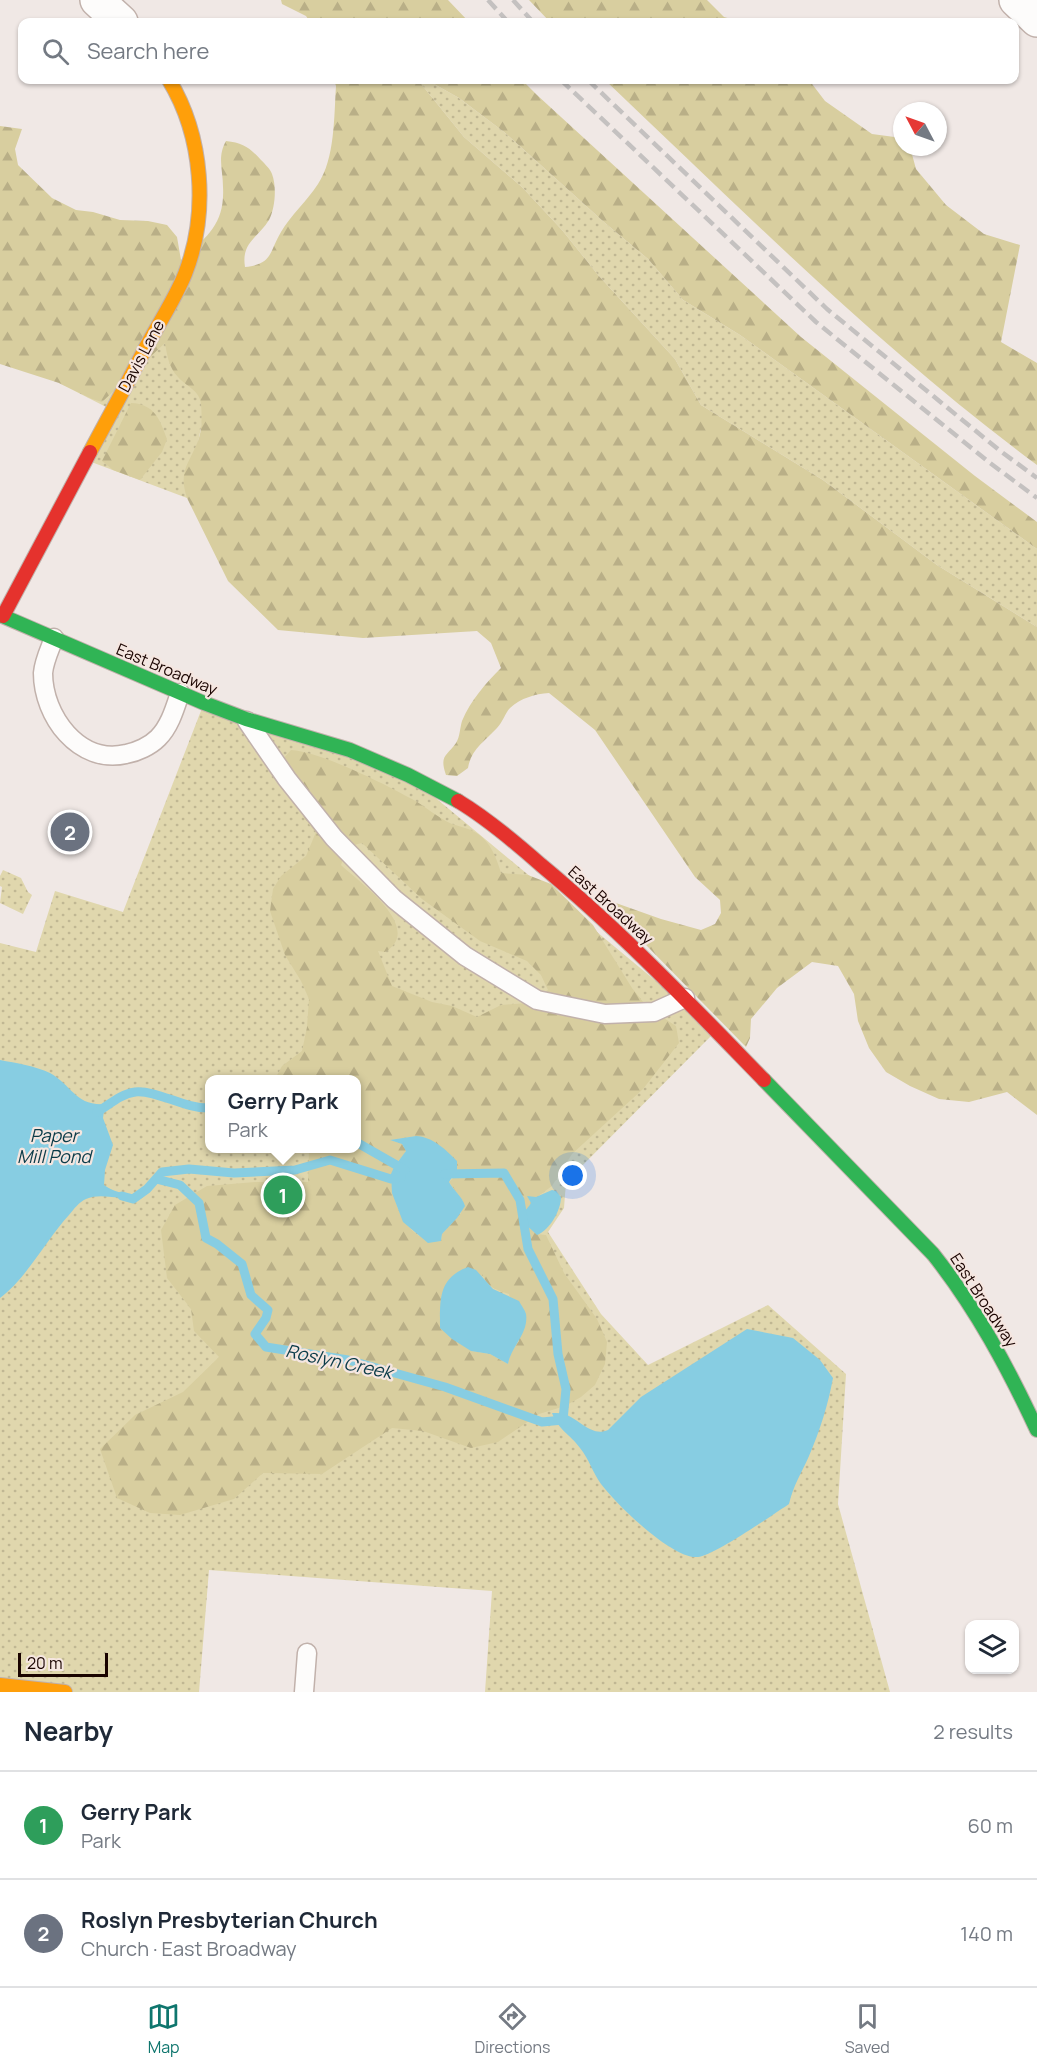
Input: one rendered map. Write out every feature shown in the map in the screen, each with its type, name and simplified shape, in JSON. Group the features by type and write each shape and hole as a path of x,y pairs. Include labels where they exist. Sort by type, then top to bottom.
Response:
{"main road":[{"name":"Davis Lane","path":"1,615 185,274 197,227 200,202 193,133 172,84"},
{"name":"East Broadway","path":"1,615 180,693 246,719 350,750 408,775 460,802 507,836 591,906 685,998 940,1262 983,1324 1007,1365 1037,1430"},
{"path":"0,1685 65,1692"}],"street":[{"path":"98,0 117,18"},
{"path":"1016,0 1037,20"}],"lane":[{"path":"54,638 43,671 45,691 60,727 71,740 85,748 116,757 138,752 158,738 169,722 180,693"},
{"path":"246,719 287,779 334,838 394,899 465,956 537,1000 605,1014 654,1012 685,998"},
{"path":"304,1692 307,1653"}],"shaded area":[{"path":"421,84 434,84 459,98 504,132 648,259 683,300 740,335 1037,549 1037,627 937,565 823,480 701,405 675,359 599,276 562,230 522,187 464,137"},
{"path":"121,283 218,342 187,498 86,460 112,410 59,383"},
{"path":"204,703 408,775 716,1031 566,1182 564,1208 548,1232 601,1314 648,1365 768,1305 846,1374 838,1504 890,1692 485,1692 492,1591 209,1570 199,1692 65,1692 0,1685 0,943 36,952 55,891 123,912"},
{"path":"3,870 21,878 32,895 23,914 0,903 2,887 0,876"}],"green space":[{"path":"281,0 448,0 465,18 307,18 282,4"},
{"path":"529,0 707,0 728,18 546,18"},
{"path":"335,84 421,84 464,137 522,187 675,359 701,405 823,480 937,565 1037,627 1037,1115 1007,1092 969,1102 939,1099 886,1072 869,1048 858,1021 854,994 838,966 812,962 777,988 751,1019 750,1038 746,1047 599,897 661,919 701,930 715,924 721,913 720,900 695,877 595,730 549,693 523,699 510,708 499,726 475,750 468,768 457,776 446,775 443,763 445,756 457,741 466,713 489,680 501,668 491,643 477,631 363,638 278,630 228,581 187,498 184,474 199,437 201,404 195,392 172,370 165,343 102,402 59,383 0,364 0,126 22,129 15,149 18,165 52,198 76,210 93,212 120,220 148,221 167,225 177,237 181,260 206,237 221,211 223,181 221,158 226,141 245,146 270,171 274,179 275,191 271,215 248,246 244,259 245,267 266,260 285,226 324,174 333,137"},
{"path":"434,84 526,84 801,337 975,476 1037,522 1037,549 740,335 683,300 648,259 504,132 459,98"},
{"path":"609,84 812,84 825,101 872,134 893,137 893,156 912,156 916,169 946,205 984,234 1020,245 1001,342 1037,363 1037,465 924,375 815,279"},
{"path":"131,403 146,406 155,414 167,439 162,452 140,480 113,470 102,461"},
{"path":"291,750 319,756 370,777 452,824 478,834 490,846 501,873 528,875 551,884 593,925 632,988 647,1007 676,1026 679,1043 643,1089 572,1154 552,1186 537,1197 528,1197 531,1203 521,1220 537,1234 546,1235 564,1273 597,1319 607,1342 605,1364 595,1385 581,1397 565,1406 539,1414 498,1442 471,1448 423,1431 392,1428 322,1474 263,1473 234,1499 180,1515 150,1513 117,1498 100,1449 135,1415 183,1392 219,1357 194,1331 191,1309 167,1278 161,1230 175,1205 207,1186 255,1182 308,1182 309,1153 361,1153 361,1075 277,1075 282,1066 302,1051 309,999 285,955 270,911 273,889 281,876 306,856 316,832 299,807 283,759","holes":["362,843 422,899 480,941 527,961 541,975 548,990 527,1003 501,1005 477,1017 392,986 378,951 385,952 395,942 398,931 385,906 341,865 348,850","416,1136 454,1177 449,1182 463,1201 461,1213 442,1234 441,1241 420,1237 405,1222 396,1202 393,1169 406,1151 402,1144 391,1140","482,1274 492,1287 509,1294 519,1341 510,1354 508,1364 490,1354 471,1351"]}],"water":[{"name":"Paper Mill Pond","path":"0,1060 50,1073 87,1102 105,1104 103,1118 113,1145 105,1170 104,1185 133,1199 97,1196 81,1202 18,1281 0,1298"},
{"path":"416,1136 433,1141 457,1161 457,1169 449,1182 465,1206 442,1234 441,1241 428,1243 403,1222 392,1193 391,1174 406,1151 402,1144 390,1140"},
{"path":"552,1190 561,1197 559,1208 546,1229 537,1235 521,1220 531,1203 527,1196 536,1197"},
{"path":"468,1267 476,1270 493,1289 519,1301 525,1312 525,1327 508,1364 490,1354 471,1351 440,1328 441,1299 446,1284 451,1277"},
{"path":"747,1329 793,1338 820,1360 833,1378 829,1398 817,1437 789,1504 716,1550 698,1557 687,1556 660,1540 619,1504 601,1484 583,1452 561,1428 552,1413 567,1415 592,1430 602,1432 608,1430 641,1397"}],"waterway":[{"name":"Roslyn Creek","path":"97,1112 119,1098 135,1092 153,1094 205,1108"},
{"name":"Roslyn Creek","path":"361,1145 405,1170"},
{"name":"Roslyn Creek","path":"122,1196 133,1199 147,1189 162,1172 189,1169 234,1173 295,1170 330,1160 391,1179 401,1177"},
{"name":"Roslyn Creek","path":"445,1174 504,1173 520,1200 528,1249 553,1299 558,1354 566,1389 563,1420"},
{"name":"Roslyn Creek","path":"156,1179 180,1185 199,1203 206,1238 242,1264 251,1295 268,1310 266,1318 255,1334 266,1347 348,1360 445,1387 542,1422 563,1420 567,1423"}],"railway":[{"path":"488,0 504,18"},
{"path":"513,0 529,18"},
{"path":"565,84 816,322 990,463 1037,498"},
{"path":"592,84 827,309 999,450 1037,478"}],"traffic: fast":[{"path":"0,615 204,703 246,719 350,750 408,775 458,801"},
{"path":"764,1080 933,1254 990,1339 1037,1430"}],"traffic: slow":[{"path":"90,452 177,293 193,250 197,226 199,175 189,125 171,84"},
{"path":"0,1685 65,1692"}],"traffic: jam":[{"path":"3,616 90,452"},
{"path":"458,801 511,839 571,890 656,969 764,1080"}],"place":[{"name":"Roslyn Presbyterian Church","path":"70,832"},
{"name":"Gerry Park","path":"283,1195"}]}
